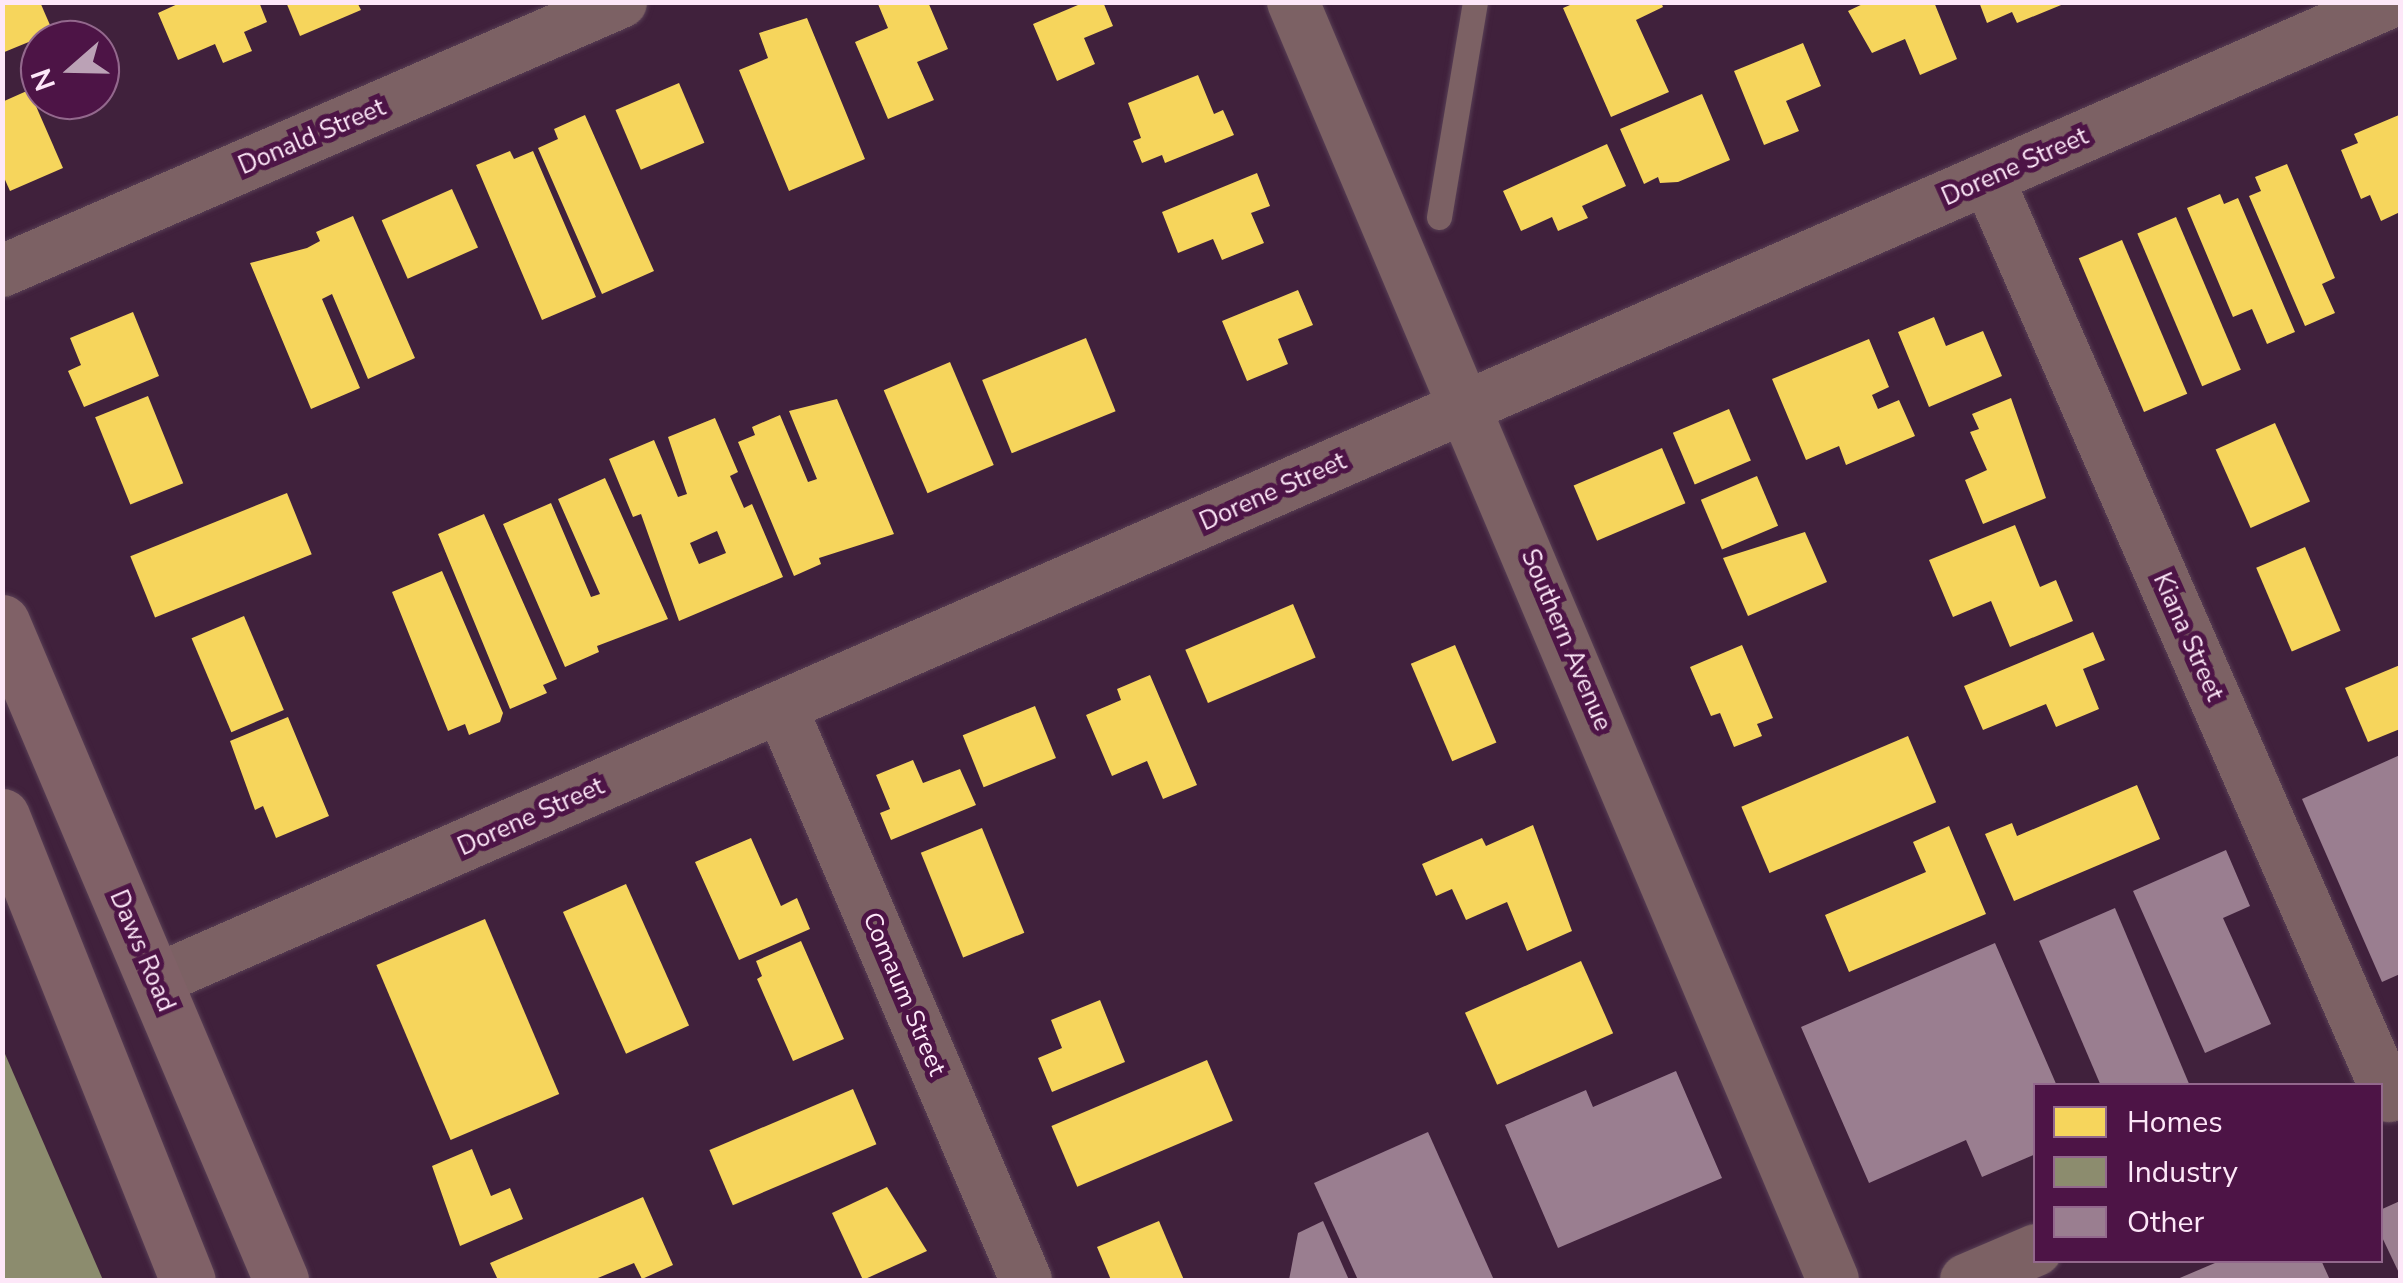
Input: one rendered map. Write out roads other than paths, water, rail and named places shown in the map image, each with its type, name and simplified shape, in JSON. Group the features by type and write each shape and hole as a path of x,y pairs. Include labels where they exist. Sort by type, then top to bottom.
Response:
{"main road":[{"name":"Daws Road","path":"2,622 281,1280"},
{"path":"6,835 188,1280"}],"street":[{"name":"Donald Street","path":"2,271 621,2"},
{"name":"Southern Avenue","path":"1293,2 1468,406 1834,1280"},
{"name":"Dorene Street","path":"154,982 2391,2"},
{"name":"Kiana Street","path":"1988,179 2390,1096"},
{"name":"Comaum Street","path":"781,708 1026,1280"},
{"path":"1966,1280 2033,1251"}],"lane":[{"path":"1439,217 1474,2"}]}
